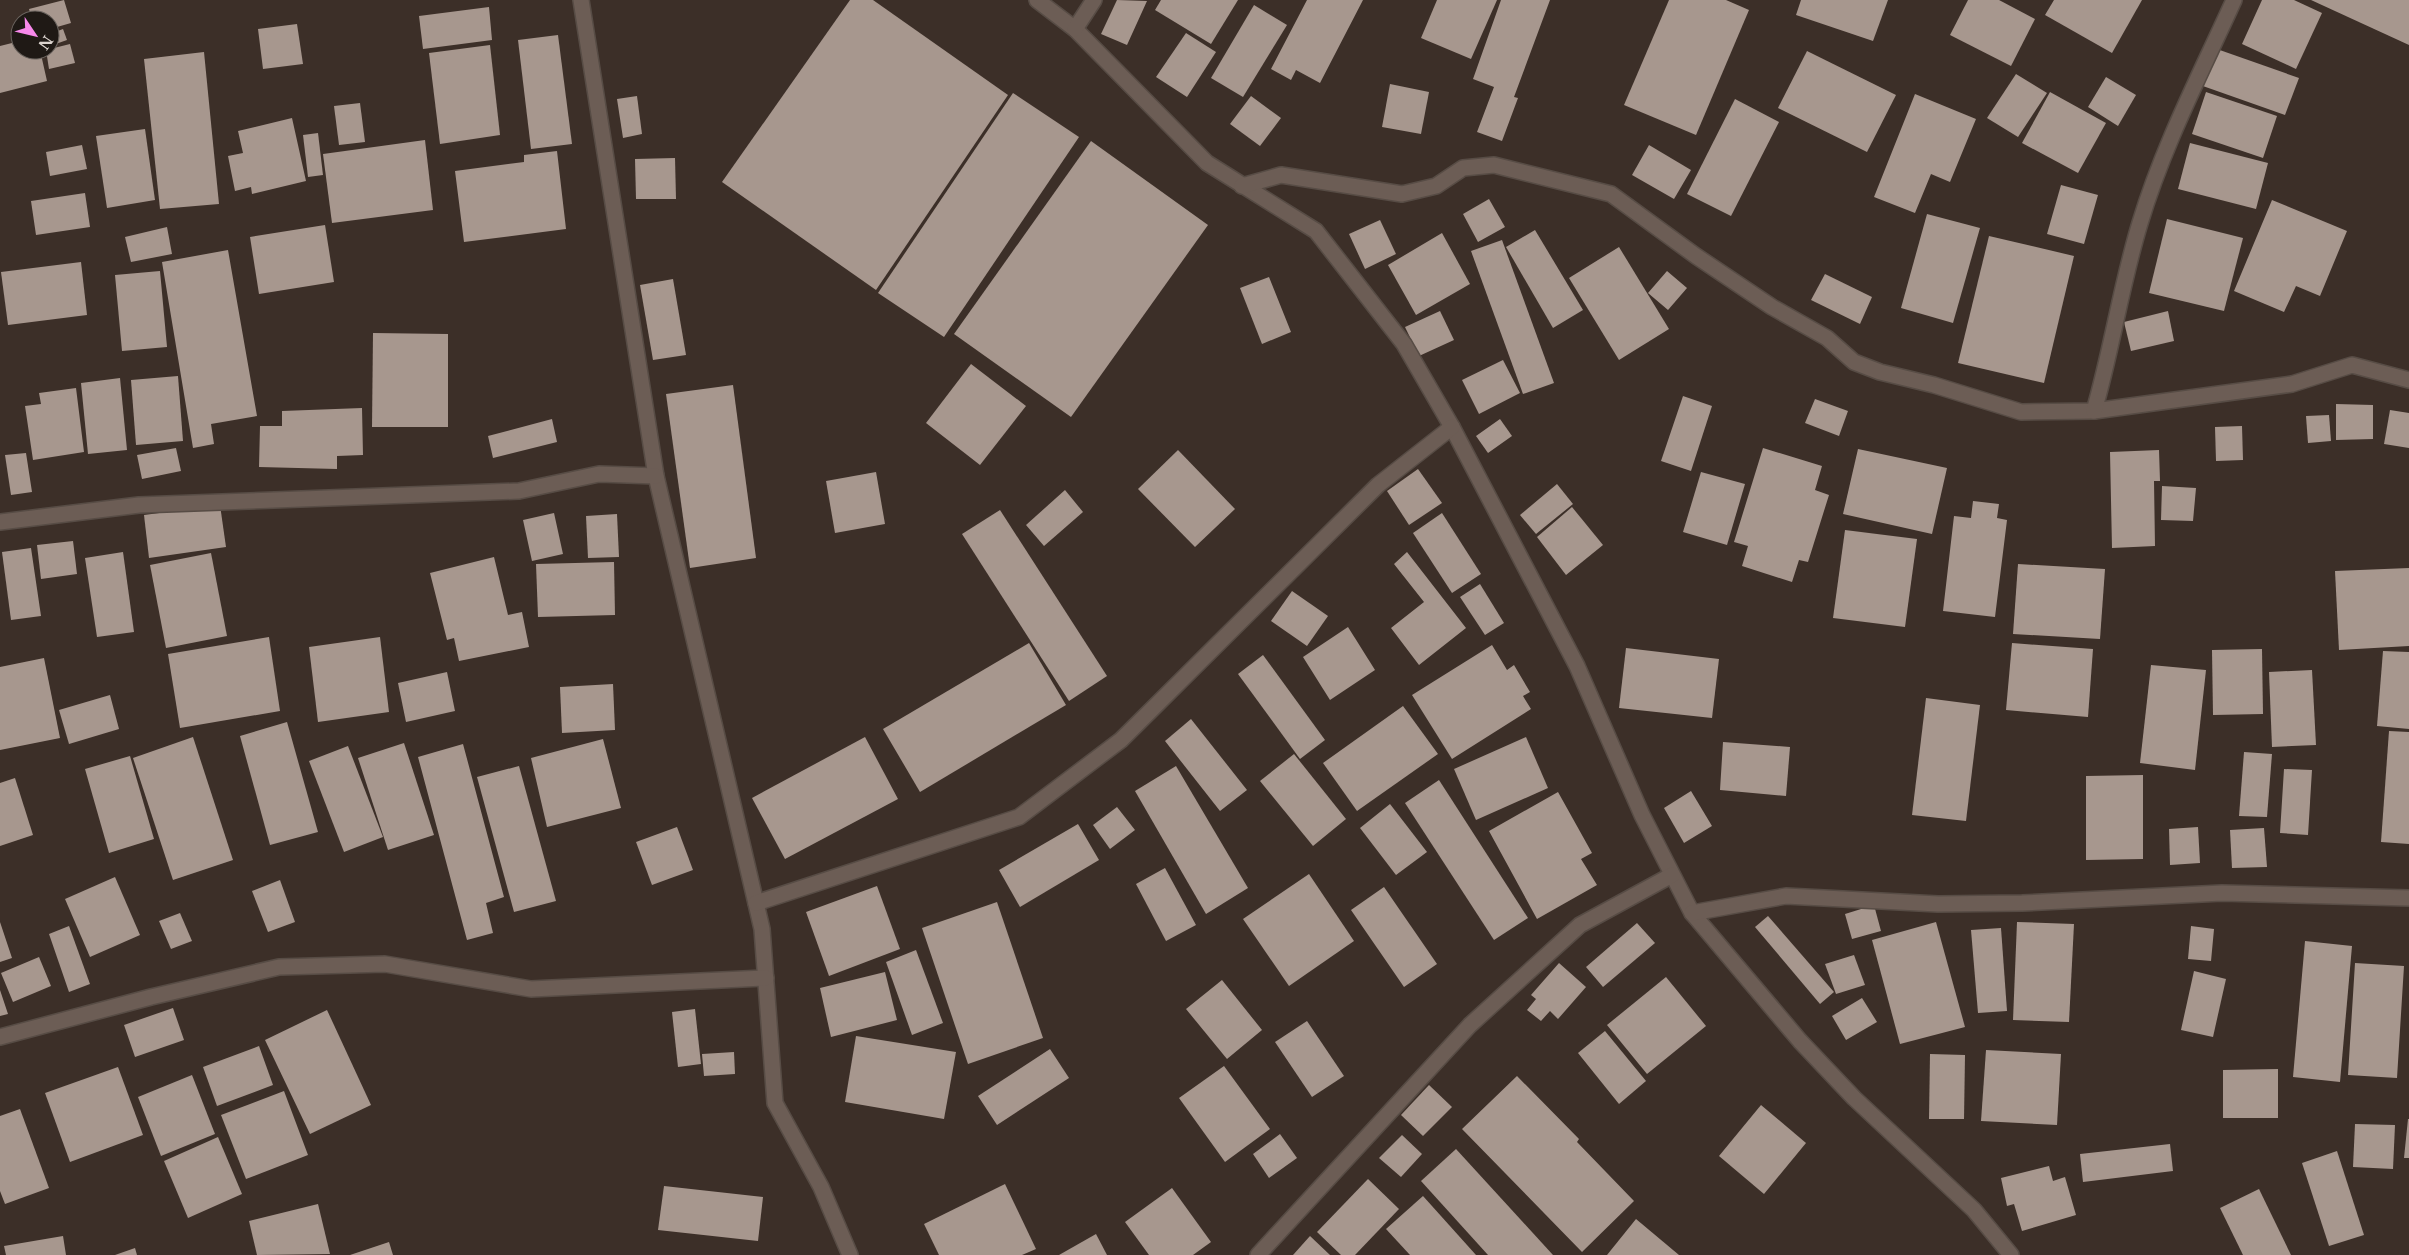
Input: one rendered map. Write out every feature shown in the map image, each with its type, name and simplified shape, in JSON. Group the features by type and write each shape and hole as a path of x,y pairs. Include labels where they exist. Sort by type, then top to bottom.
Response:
{"street":[{"path":"581,0 656,476 762,929 775,1103 821,1186 850,1255"},
{"path":"1037,0 1075,29 1207,163 1316,231 1404,344 1452,427 1577,666 1642,815 1692,913 1800,1041 1854,1098 1974,1210 2011,1255"},
{"path":"1075,29 1094,0"},
{"path":"2094,411 2108,364 2118,308 2139,224 2159,165 2234,0"},
{"path":"1242,186 1281,175 1402,194 1436,186 1463,168 1494,165 1611,194 1696,256 1772,307 1827,338 1854,362 1880,372 1934,385 2021,412 2094,411 2292,384 2352,364 2409,380"},
{"path":"756,903 1019,817 1121,740 1372,490 1452,427"},
{"path":"0,522 139,505 519,491 599,474 656,476"},
{"path":"1258,1255 1470,1025 1580,925 1672,874"},
{"path":"1692,913 1786,896 1938,904 2022,903 2222,893 2409,898"},
{"path":"0,1037 151,997 278,967 385,964 531,989 766,978"}],"building":[{"path":"64,0 71,23 60,26 60,10 29,9"},
{"path":"850,0 873,0 1008,95 876,290 722,182"},
{"path":"1117,0 1147,1 1127,45 1101,34"},
{"path":"1161,0 1238,0 1211,44 1155,10"},
{"path":"1307,0 1363,0 1320,83 1296,70 1291,80 1271,69"},
{"path":"1437,0 1497,0 1471,59 1421,38"},
{"path":"1501,0 1550,0 1514,97 1518,98 1502,141 1477,132 1494,87 1473,79"},
{"path":"1669,0 1726,0 1749,10 1696,135 1624,105"},
{"path":"1801,0 1888,0 1873,41 1796,15"},
{"path":"1968,0 1999,0 2035,19 2011,66 1950,35"},
{"path":"2054,0 2142,0 2112,53 2045,15"},
{"path":"2262,0 2294,0 2322,13 2296,69 2242,44"},
{"path":"2311,0 2409,0 2409,45"},
{"path":"1254,5 1287,25 1243,97 1211,78"},
{"path":"489,7 492,40 423,49 419,16"},
{"path":"297,24 303,64 263,69 258,29"},
{"path":"63,29 67,40 60,42 60,30"},
{"path":"1186,33 1216,52 1187,97 1156,77"},
{"path":"558,35 572,144 531,149 518,40"},
{"path":"10,44 10,60 42,60 47,81 0,93 0,46"},
{"path":"70,44 75,63 49,69 48,60 60,60 60,46"},
{"path":"490,45 500,135 440,144 429,53"},
{"path":"2214,48 2299,78 2285,115 2200,85"},
{"path":"1807,51 1896,95 1867,152 1778,108"},
{"path":"204,52 219,204 160,209 144,59"},
{"path":"2016,74 2047,93 2018,137 1987,118"},
{"path":"2106,77 2136,95 2118,126 2088,107"},
{"path":"1390,84 1429,92 1421,134 1382,127"},
{"path":"2050,92 2106,123 2078,173 2022,143"},
{"path":"2206,92 2277,116 2263,158 2192,134"},
{"path":"1013,93 1079,137 944,337 878,293"},
{"path":"1915,94 1976,119 1950,182 1931,174 1915,213 1874,197"},
{"path":"637,96 642,134 623,138 617,99"},
{"path":"1251,96 1281,118 1260,146 1230,124"},
{"path":"1735,99 1779,122 1731,216 1687,194"},
{"path":"360,103 365,142 339,145 334,106"},
{"path":"292,118 306,181 252,194 251,187 235,191 228,156 243,153 238,131"},
{"path":"145,129 155,200 107,208 96,136"},
{"path":"318,133 323,175 308,177 303,135"},
{"path":"425,140 433,210 332,223 323,154"},
{"path":"1091,141 1208,225 1071,417 954,334"},
{"path":"2190,143 2268,163 2256,209 2178,189"},
{"path":"82,145 87,169 50,176 46,152"},
{"path":"1649,145 1691,170 1674,199 1632,175"},
{"path":"557,151 566,229 464,242 455,171 524,162 524,155"},
{"path":"675,158 676,199 636,199 635,159"},
{"path":"2061,185 2098,195 2084,244 2047,234"},
{"path":"85,193 90,227 36,235 31,201"},
{"path":"1489,199 1505,227 1478,242 1463,214"},
{"path":"2272,200 2347,231 2320,296 2296,286 2284,312 2234,291"},
{"path":"1927,214 1980,228 1953,323 1901,308"},
{"path":"2167,219 2243,238 2224,311 2149,293"},
{"path":"1380,220 1396,254 1365,269 1349,234"},
{"path":"325,225 334,282 259,294 250,237"},
{"path":"167,227 172,254 131,262 125,237"},
{"path":"1535,230 1583,310 1553,328 1506,247"},
{"path":"1442,233 1470,284 1416,315 1388,265"},
{"path":"1989,236 2074,256 2044,383 1958,363"},
{"path":"1502,240 1554,383 1523,394 1471,251"},
{"path":"1619,247 1669,329 1619,360 1569,278"},
{"path":"228,250 257,416 211,424 214,444 193,448 162,262"},
{"path":"81,262 87,315 8,325 1,272"},
{"path":"160,271 167,347 122,351 115,275"},
{"path":"1667,271 1687,288 1668,310 1648,293"},
{"path":"1825,274 1872,297 1860,324 1811,300"},
{"path":"1269,277 1291,332 1262,344 1240,288"},
{"path":"673,279 686,355 653,360 640,285"},
{"path":"1440,311 1454,340 1419,356 1405,327"},
{"path":"2168,311 2174,341 2131,351 2124,322"},
{"path":"373,333 448,334 448,427 372,427"},
{"path":"1503,360 1520,393 1479,414 1462,380"},
{"path":"971,364 1026,406 980,465 926,423"},
{"path":"178,376 183,441 136,445 131,380"},
{"path":"120,378 127,450 88,454 81,383"},
{"path":"733,385 756,558 690,568 666,394"},
{"path":"76,388 84,452 33,460 25,406 41,404 39,393"},
{"path":"1683,396 1712,406 1691,471 1661,461"},
{"path":"1815,399 1848,411 1839,436 1805,423"},
{"path":"2336,404 2373,405 2373,439 2336,440"},
{"path":"362,408 363,455 337,456 337,469 259,467 260,426 282,426 282,411"},
{"path":"2390,410 2409,413 2409,448 2384,444"},
{"path":"2329,415 2331,441 2308,443 2306,416"},
{"path":"552,419 557,442 493,458 488,436"},
{"path":"1500,419 1512,436 1488,453 1476,436"},
{"path":"2242,426 2243,460 2216,461 2215,427"},
{"path":"176,448 181,471 142,479 137,455"},
{"path":"1763,448 1822,466 1815,490 1829,495 1808,562 1799,560 1792,582 1742,566 1748,546 1734,542"},
{"path":"1858,449 1947,468 1932,534 1843,514"},
{"path":"1178,450 1235,509 1195,547 1138,489"},
{"path":"2159,450 2160,481 2154,481 2155,546 2112,548 2110,452"},
{"path":"26,453 32,492 11,495 5,455"},
{"path":"1418,469 1442,503 1409,525 1387,491"},
{"path":"876,472 885,524 835,533 826,481"},
{"path":"1701,472 1745,484 1727,545 1683,532"},
{"path":"1557,484 1573,504 1536,534 1520,515"},
{"path":"2162,486 2196,488 2193,521 2161,520"},
{"path":"1065,490 1083,512 1044,546 1026,525"},
{"path":"1973,501 1999,504 1997,518 2007,520 1995,617 1943,611 1954,516 1971,518"},
{"path":"220,505 226,547 149,558 144,515"},
{"path":"1572,507 1603,545 1566,575 1537,537"},
{"path":"1000,510 1107,676 1069,701 962,534"},
{"path":"554,513 563,554 532,561 523,520"},
{"path":"1442,513 1481,574 1452,593 1413,533"},
{"path":"617,514 619,557 588,558 586,516"},
{"path":"1845,530 1917,539 1905,627 1833,618"},
{"path":"73,541 77,574 41,579 37,545"},
{"path":"31,548 41,616 11,620 2,552"},
{"path":"123,552 134,632 97,637 85,558"},
{"path":"1407,552 1466,628 1419,665 1391,628 1424,602 1394,564"},
{"path":"211,553 227,636 166,648 150,565"},
{"path":"494,557 508,615 522,612 529,647 459,661 454,638 447,640 430,573"},
{"path":"614,562 615,615 538,617 536,564"},
{"path":"2018,564 2105,569 2100,639 2013,634"},
{"path":"2409,568 2409,646 2339,650 2335,571"},
{"path":"1480,584 1504,623 1485,635 1460,597"},
{"path":"1292,591 1328,616 1307,646 1271,621"},
{"path":"1348,627 1375,670 1330,700 1303,657"},
{"path":"269,637 280,711 180,728 168,654"},
{"path":"380,637 389,712 318,722 309,647"},
{"path":"1029,643 1066,705 920,792 883,729"},
{"path":"2012,643 2093,649 2088,717 2006,710"},
{"path":"1492,645 1507,670 1514,665 1530,692 1523,696 1531,709 1452,759 1412,695"},
{"path":"1626,648 1719,659 1712,718 1619,708"},
{"path":"2262,649 2263,714 2213,715 2212,650"},
{"path":"2383,651 2409,652 2409,729 2377,726"},
{"path":"1263,655 1325,740 1300,759 1238,674"},
{"path":"44,658 60,738 0,750 0,667"},
{"path":"2151,665 2206,670 2195,770 2140,763"},
{"path":"2312,670 2316,745 2272,747 2269,672"},
{"path":"447,672 455,711 406,722 398,683"},
{"path":"613,684 615,730 562,733 560,687"},
{"path":"110,695 119,729 69,744 59,710"},
{"path":"1926,698 1980,705 1966,821 1912,815"},
{"path":"1403,706 1438,754 1357,811 1323,763"},
{"path":"1191,719 1247,790 1220,811 1165,741"},
{"path":"287,722 318,832 270,845 240,736"},
{"path":"2389,731 2409,732 2409,844 2381,842"},
{"path":"193,737 233,860 173,880 133,758"},
{"path":"865,737 898,799 785,859 752,798"},
{"path":"1526,737 1548,788 1476,820 1454,769"},
{"path":"603,739 621,808 547,827 531,758"},
{"path":"1723,742 1790,747 1786,796 1720,790"},
{"path":"404,743 434,835 388,850 358,758"},
{"path":"463,744 504,897 486,903 493,933 467,940 418,757"},
{"path":"348,746 383,837 344,852 309,761"},
{"path":"2244,752 2272,754 2267,817 2239,816"},
{"path":"1294,754 1346,819 1313,846 1260,781"},
{"path":"130,756 154,839 109,853 85,769"},
{"path":"519,766 556,901 514,912 477,777"},
{"path":"1176,766 1248,888 1206,914 1135,791"},
{"path":"2284,769 2312,770 2308,835 2280,833"},
{"path":"2143,775 2143,859 2086,860 2086,776"},
{"path":"15,778 33,835 0,846 0,783"},
{"path":"1439,780 1528,918 1494,940 1405,803"},
{"path":"1691,791 1712,826 1684,843 1664,808"},
{"path":"1558,792 1592,853 1581,859 1597,885 1537,919 1489,831"},
{"path":"1390,804 1427,852 1396,875 1360,828"},
{"path":"1117,807 1135,830 1110,849 1093,825"},
{"path":"1078,824 1099,860 1020,907 999,870"},
{"path":"677,827 693,870 652,885 636,842"},
{"path":"2198,827 2200,863 2170,865 2169,829"},
{"path":"2264,828 2267,867 2232,868 2230,830"},
{"path":"1165,868 1196,925 1166,941 1136,884"},
{"path":"1309,874 1354,941 1289,986 1243,919"},
{"path":"115,877 140,935 90,957 65,899"},
{"path":"280,880 295,922 268,932 252,891"},
{"path":"877,886 900,949 829,976 806,912"},
{"path":"1384,887 1437,964 1404,987 1351,910"},
{"path":"997,902 1043,1038 968,1064 922,928"},
{"path":"1874,905 1881,931 1852,939 1845,914"},
{"path":"180,913 192,941 171,949 159,921"},
{"path":"1768,916 1834,992 1820,1004 1755,927"},
{"path":"0,922 12,958 0,962"},
{"path":"1936,922 1965,1027 1900,1044 1872,940"},
{"path":"2017,922 2074,924 2069,1022 2013,1020"},
{"path":"1637,923 1655,943 1603,987 1586,967"},
{"path":"69,926 90,984 69,992 49,934"},
{"path":"2191,926 2214,929 2211,961 2188,959"},
{"path":"2001,928 2007,1011 1978,1013 1971,930"},
{"path":"2305,941 2352,946 2340,1082 2293,1077"},
{"path":"916,950 943,1023 912,1035 886,962"},
{"path":"1854,955 1865,985 1836,994 1825,964"},
{"path":"39,957 51,986 13,1002 1,973"},
{"path":"1559,963 1586,987 1558,1019 1550,1011 1541,1021 1527,1010 1536,999 1531,995"},
{"path":"2355,963 2404,966 2397,1078 2348,1075"},
{"path":"2194,971 2226,979 2213,1037 2181,1030"},
{"path":"885,972 897,1020 831,1037 820,988"},
{"path":"1666,977 1706,1026 1647,1074 1607,1025"},
{"path":"1222,980 1262,1030 1227,1059 1186,1009"},
{"path":"0,990 8,1014 0,1016"},
{"path":"1862,998 1877,1022 1846,1040 1832,1016"},
{"path":"173,1008 184,1040 135,1057 124,1025"},
{"path":"695,1009 701,1064 678,1067 672,1012"},
{"path":"327,1010 371,1105 310,1134 265,1040"},
{"path":"1307,1021 1344,1076 1312,1097 1275,1042"},
{"path":"1605,1031 1646,1081 1619,1104 1578,1053"},
{"path":"856,1036 956,1052 944,1119 845,1102"},
{"path":"259,1046 273,1085 217,1106 203,1067"},
{"path":"1050,1049 1069,1078 997,1125 978,1096"},
{"path":"1986,1050 2061,1054 2057,1125 1981,1121"},
{"path":"734,1052 735,1074 704,1076 702,1054"},
{"path":"1930,1054 1965,1055 1964,1119 1929,1119"},
{"path":"1224,1066 1270,1129 1225,1162 1179,1098"},
{"path":"118,1067 143,1135 70,1162 45,1093"},
{"path":"2278,1069 2278,1118 2223,1118 2223,1070"},
{"path":"192,1075 215,1134 161,1156 138,1097"},
{"path":"1517,1076 1579,1139 1577,1142 1634,1201 1582,1252 1462,1129"},
{"path":"1429,1085 1452,1107 1423,1136 1401,1115"},
{"path":"284,1091 308,1155 246,1179 221,1115"},
{"path":"1761,1105 1806,1143 1764,1194 1719,1156"},
{"path":"20,1109 49,1188 5,1204 0,1191 0,1116"},
{"path":"2408,1119 2409,1158 2404,1158"},
{"path":"2355,1124 2395,1125 2393,1169 2353,1167"},
{"path":"1280,1134 1297,1158 1269,1178 1253,1154"},
{"path":"1402,1135 1422,1154 1401,1177 1379,1158"},
{"path":"218,1137 242,1194 188,1218 164,1161"},
{"path":"2170,1144 2173,1171 2083,1182 2080,1154"},
{"path":"1456,1149 1553,1255 1488,1255 1421,1181"},
{"path":"2337,1151 2364,1235 2329,1246 2302,1163"},
{"path":"2049,1166 2053,1181 2065,1177 2076,1215 2022,1231 2014,1204 2007,1206 2001,1178"},
{"path":"1368,1179 1399,1209 1355,1255 1341,1255 1317,1232"},
{"path":"1005,1184 1036,1249 1022,1255 939,1255 924,1224"},
{"path":"664,1186 763,1197 758,1241 658,1230"},
{"path":"1172,1188 1211,1242 1193,1255 1149,1255 1125,1222"},
{"path":"2259,1189 2291,1255 2243,1255 2220,1208"},
{"path":"1423,1196 1476,1255 1410,1255 1386,1229"},
{"path":"318,1204 330,1254 257,1255 249,1221"},
{"path":"1636,1219 1679,1255 1607,1255"},
{"path":"1096,1234 1107,1255 1059,1255"},
{"path":"63,1236 66,1255 6,1255 4,1246"},
{"path":"1310,1236 1330,1255 1293,1255"},
{"path":"389,1242 393,1255 350,1255"},
{"path":"135,1248 137,1255 115,1255"}]}
